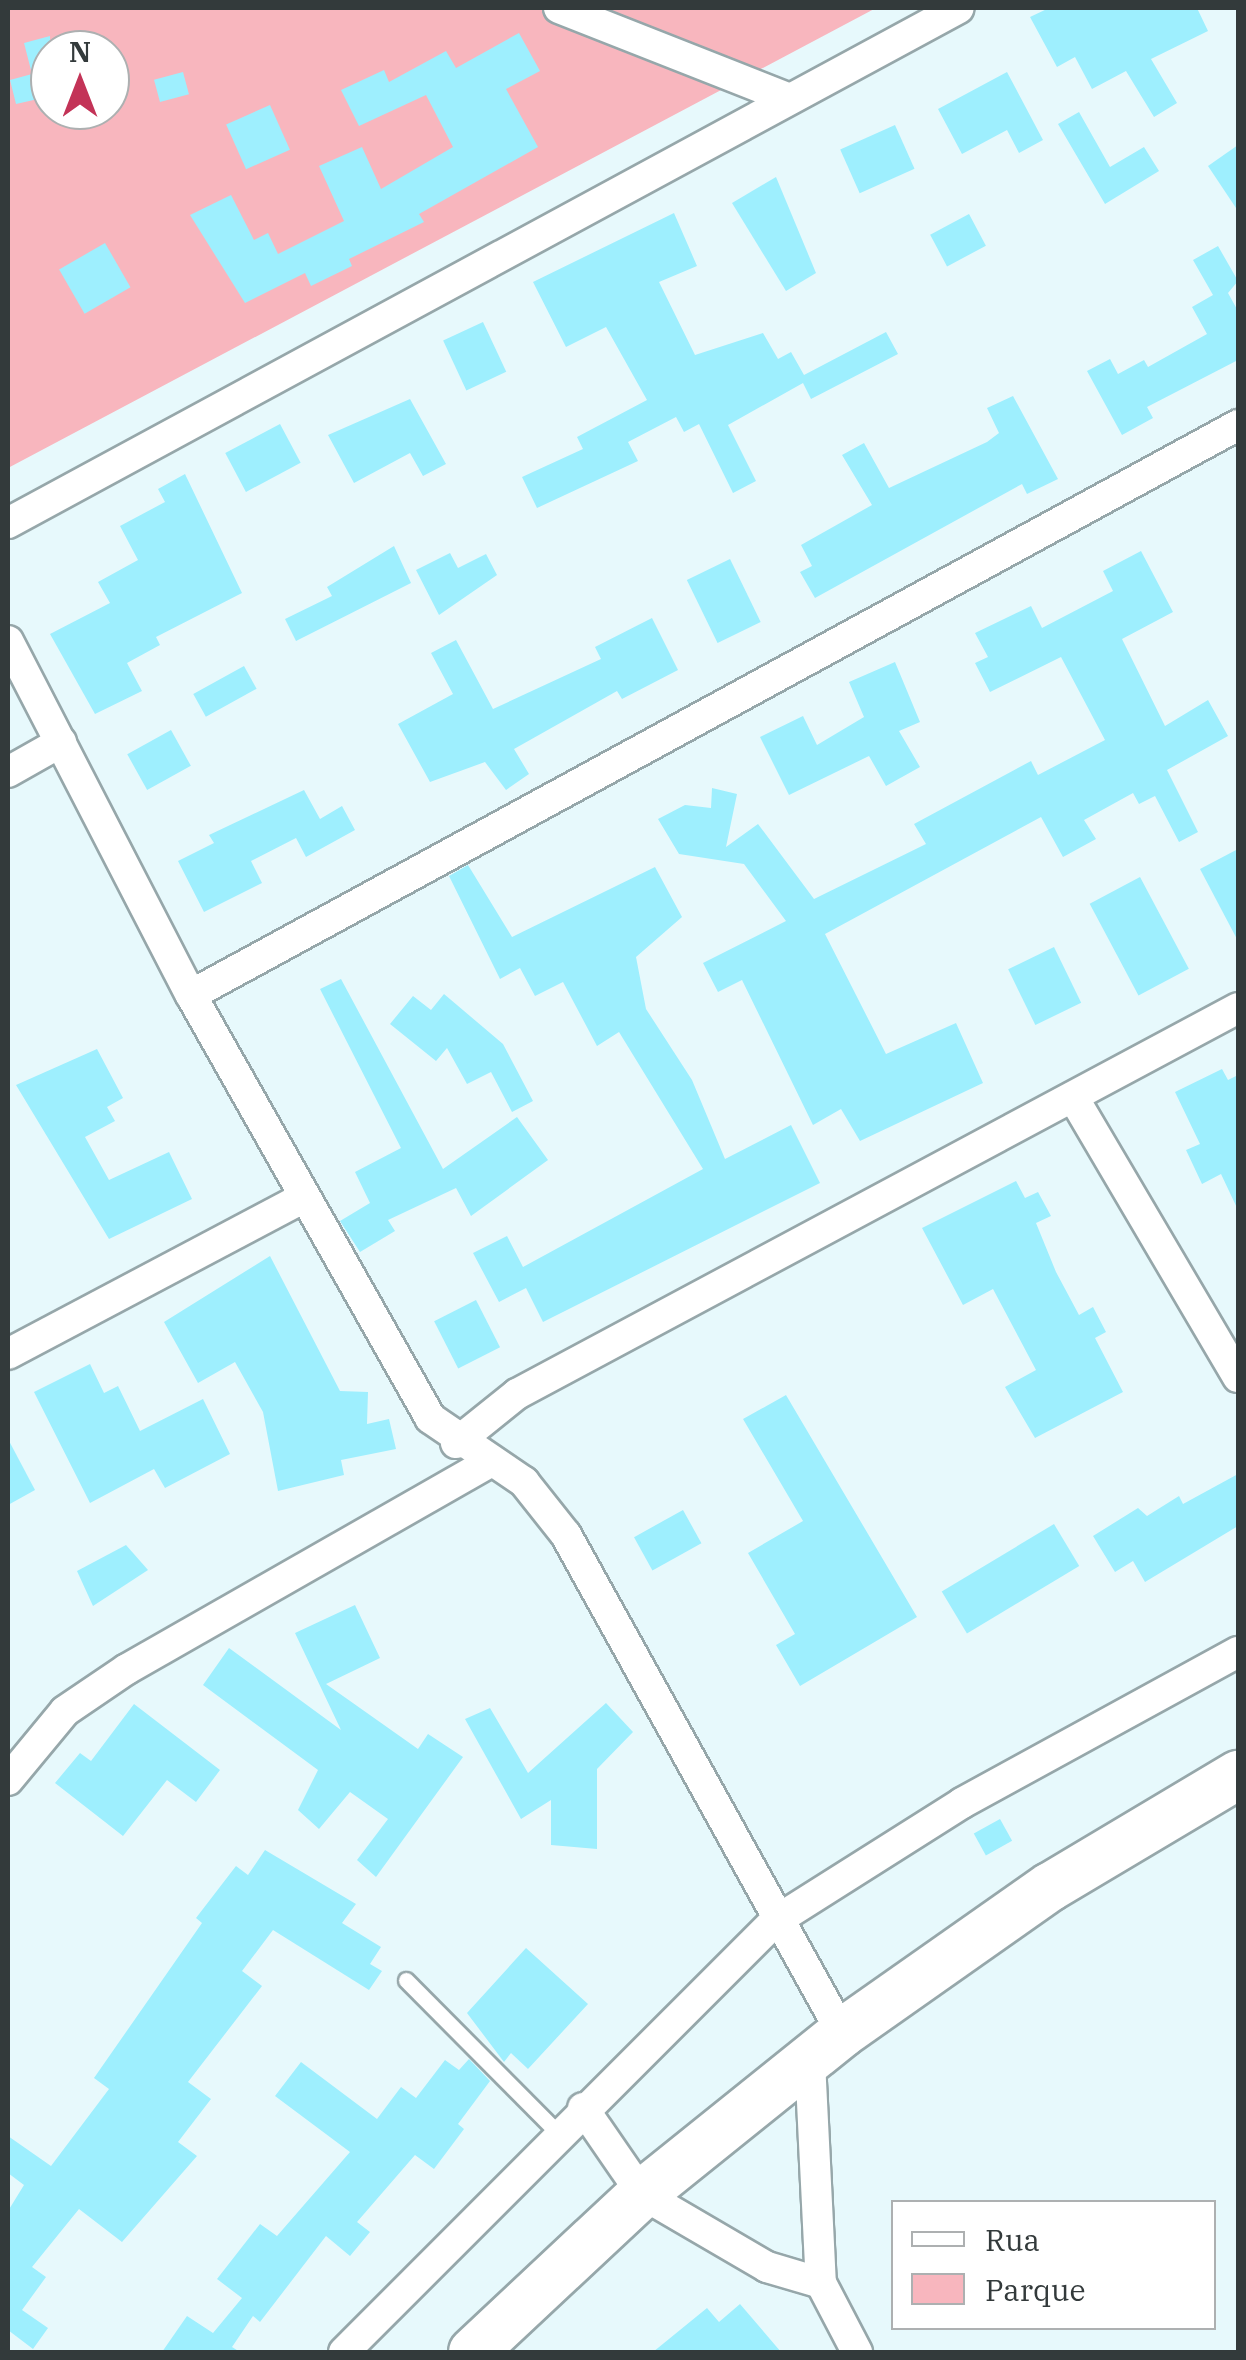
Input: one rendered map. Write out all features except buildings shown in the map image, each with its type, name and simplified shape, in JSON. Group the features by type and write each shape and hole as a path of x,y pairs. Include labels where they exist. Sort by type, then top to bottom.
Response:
{"main road":[{"path":"473,2352 642,2194 826,2047 1050,1888 1238,1775"}],"street":[{"path":"559,8 790,98"},
{"path":"8,522 959,8"},
{"path":"191,995 1238,425"},
{"path":"8,640 191,995 430,1418 456,1443 524,1482 566,1535 774,1922 826,2047 821,2284 857,2352"},
{"path":"8,772 61,742"},
{"path":"456,1443 518,1394 1238,1008"},
{"path":"1073,1098 1238,1377"},
{"path":"8,1354 304,1197"},
{"path":"8,1780 64,1711 127,1669 492,1461"},
{"path":"344,2352 582,2108 774,1922 962,1803 1238,1652"},
{"path":"582,2108 642,2194 767,2267 821,2284"}],"lane":[{"path":"406,1980 558,2133"}],"green space":[{"path":"8,8 876,8 8,468"}]}
